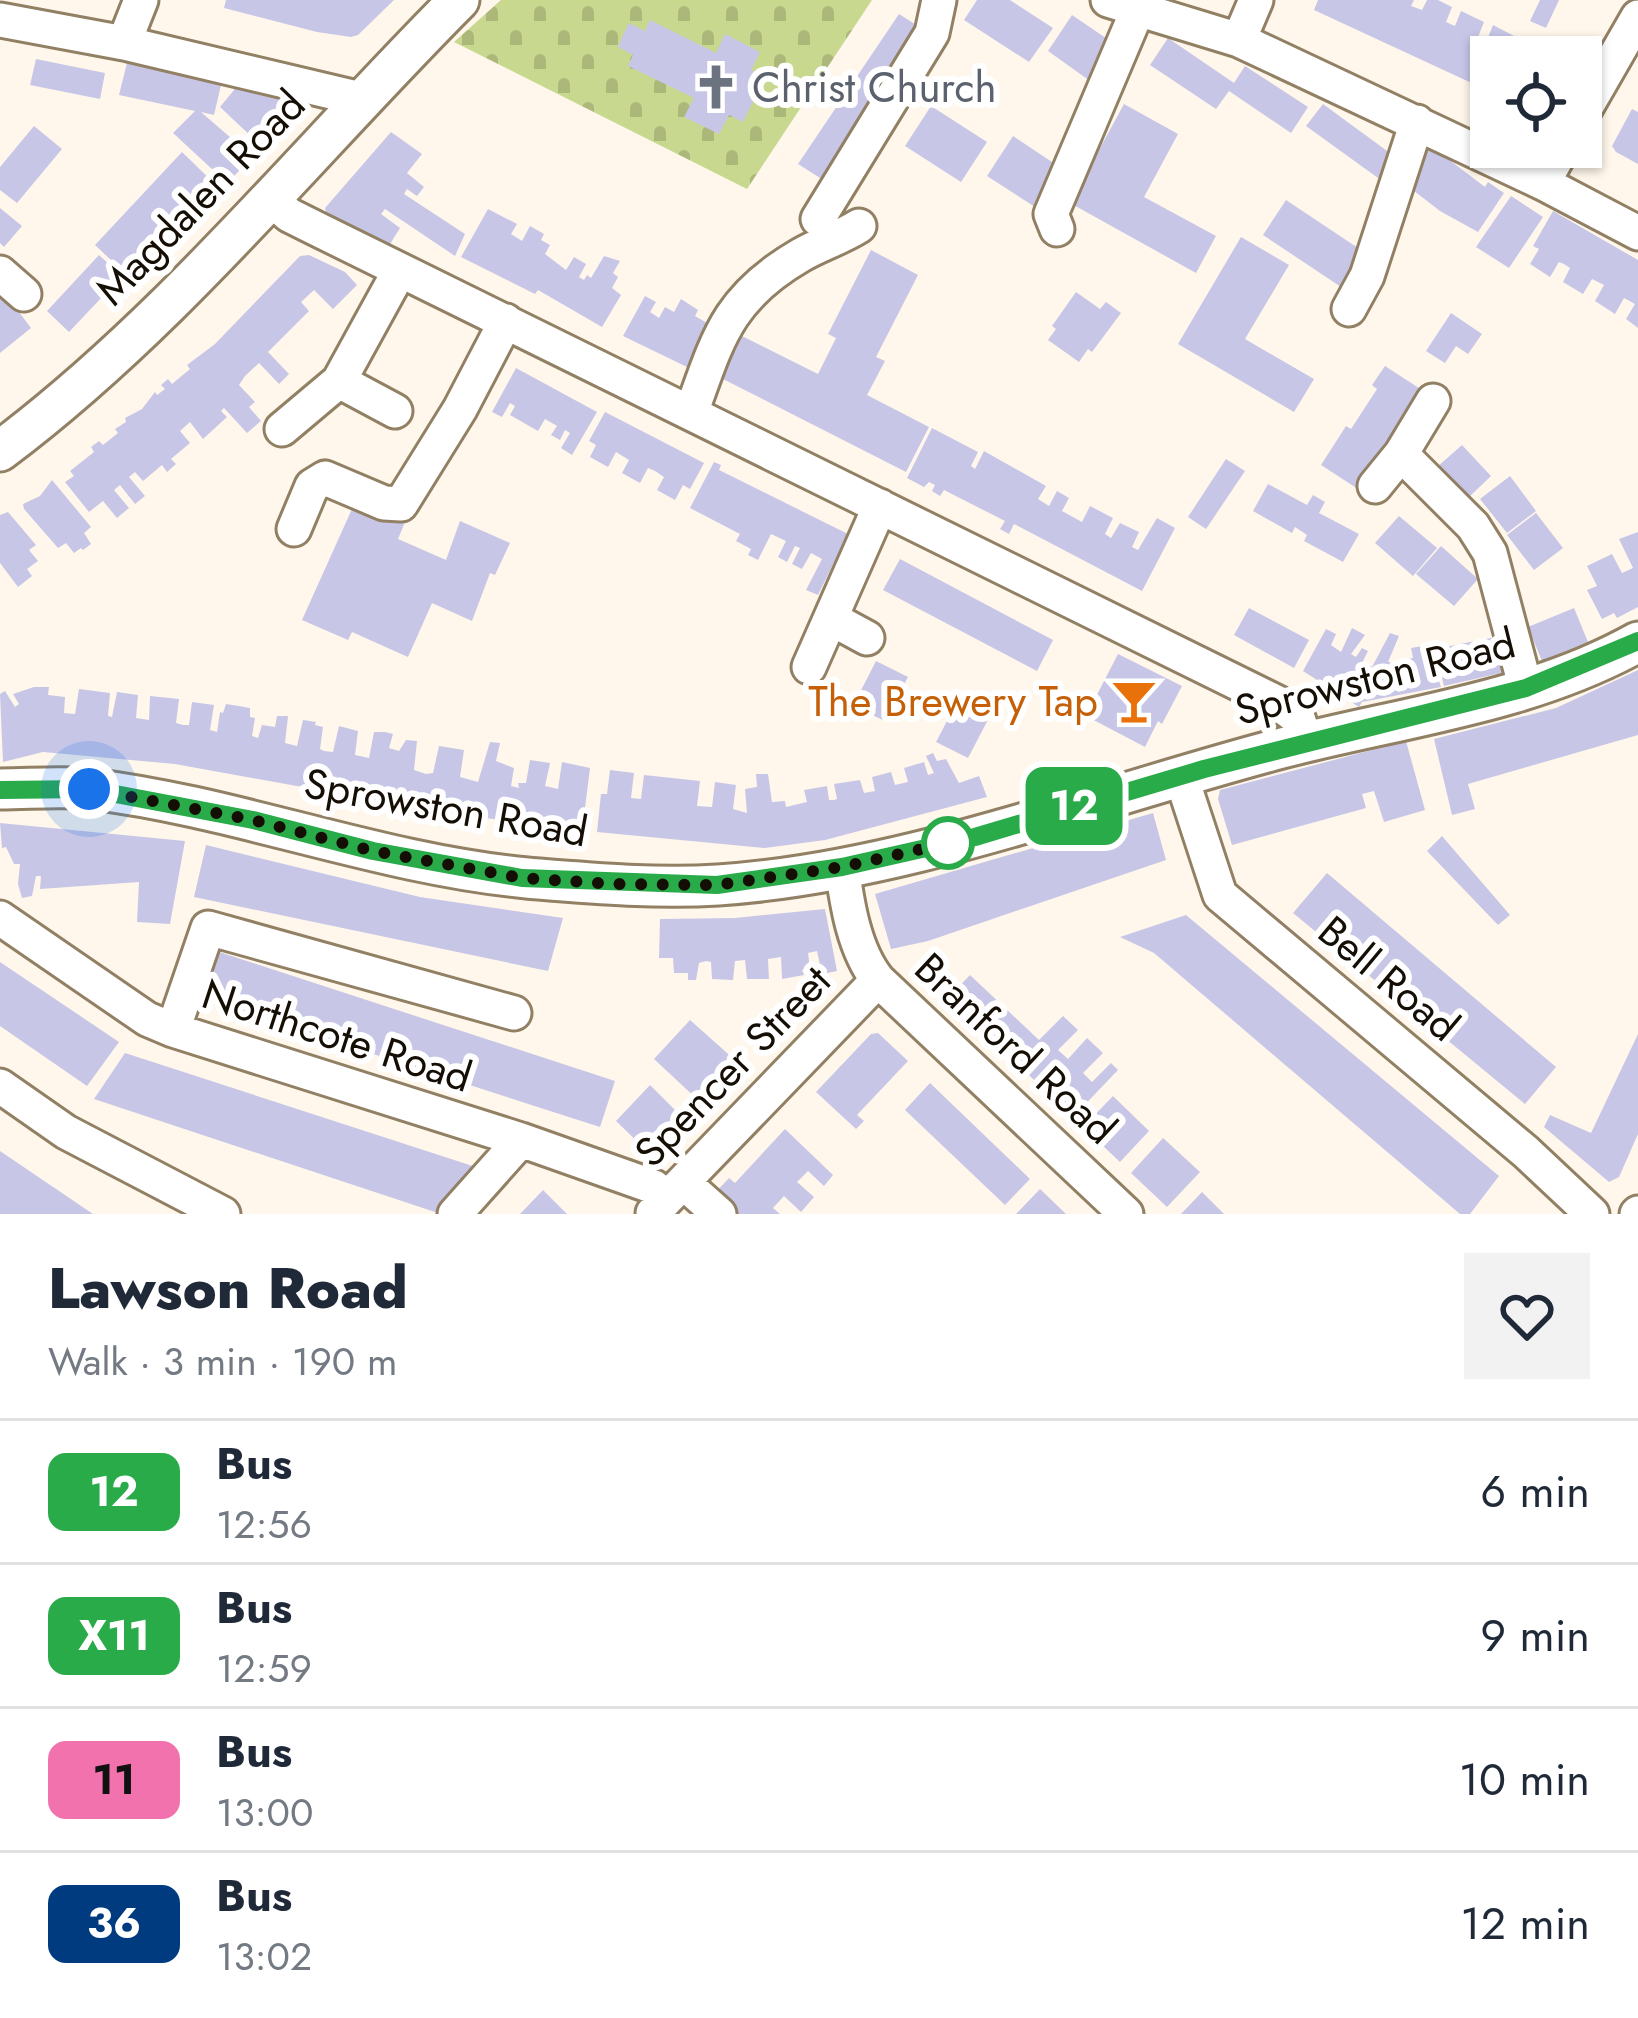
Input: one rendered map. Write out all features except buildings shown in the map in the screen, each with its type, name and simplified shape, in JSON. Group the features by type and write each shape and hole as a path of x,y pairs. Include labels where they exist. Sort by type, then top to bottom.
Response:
{"main road":[{"name":"Magdalen Road","path":"0,451 166,307 459,0"},
{"name":"Sprowston Road","path":"0,790 89,789 522,878 717,885 842,867 975,837 1180,776 1526,688 1638,641"}],"street":[{"path":"124,44 142,0"},
{"path":"818,219 932,33 939,0"},
{"path":"1239,40 1256,0"},
{"path":"1057,229 1051,214 1123,4 1239,40 1417,122 1638,233"},
{"path":"1602,80 1638,17"},
{"path":"0,20 361,99"},
{"path":"1349,309 1367,276 1417,122"},
{"path":"1543,183 1552,168"},
{"path":"270,198 289,214 400,270 1278,703 1298,718 1306,742"},
{"path":"692,413 707,361 731,315 774,272 860,226"},
{"path":"282,429 339,381 400,270"},
{"path":"294,529 312,486 325,478 383,502 401,504 460,409 506,322"},
{"path":"339,381 395,411"},
{"path":"1376,486 1432,401"},
{"path":"1401,454 1473,526 1490,553 1526,688"},
{"path":"809,667 880,506"},
{"path":"832,620 867,638"},
{"name":"Bell Road","path":"1180,776 1220,895 1526,1152 1592,1214"},
{"name":"Branford Road","path":"842,867 866,965 878,980 1126,1214"},
{"name":"Northcote Road","path":"0,918 147,1019 173,1030 520,1140 718,1214"},
{"path":"173,1030 208,928 514,1013"},
{"name":"Spencer Street","path":"667,1198 878,980"},
{"path":"0,1086 66,1132 223,1214"},
{"path":"454,1214 520,1140"}],"green space":[{"path":"501,0 872,0 747,189 454,42"}],"bus line":[{"name":"12","path":"0,790 89,789 522,878 717,885 842,867 975,837 1204,769 1473,704 1561,677 1638,641"}],"place":[{"name":"Christ Church","path":"716,87"},
{"name":"The Brewery Tap","path":"1134,701"}],"route":[{"path":"89,789 522,878 614,884 717,885 842,867 948,843"}]}
